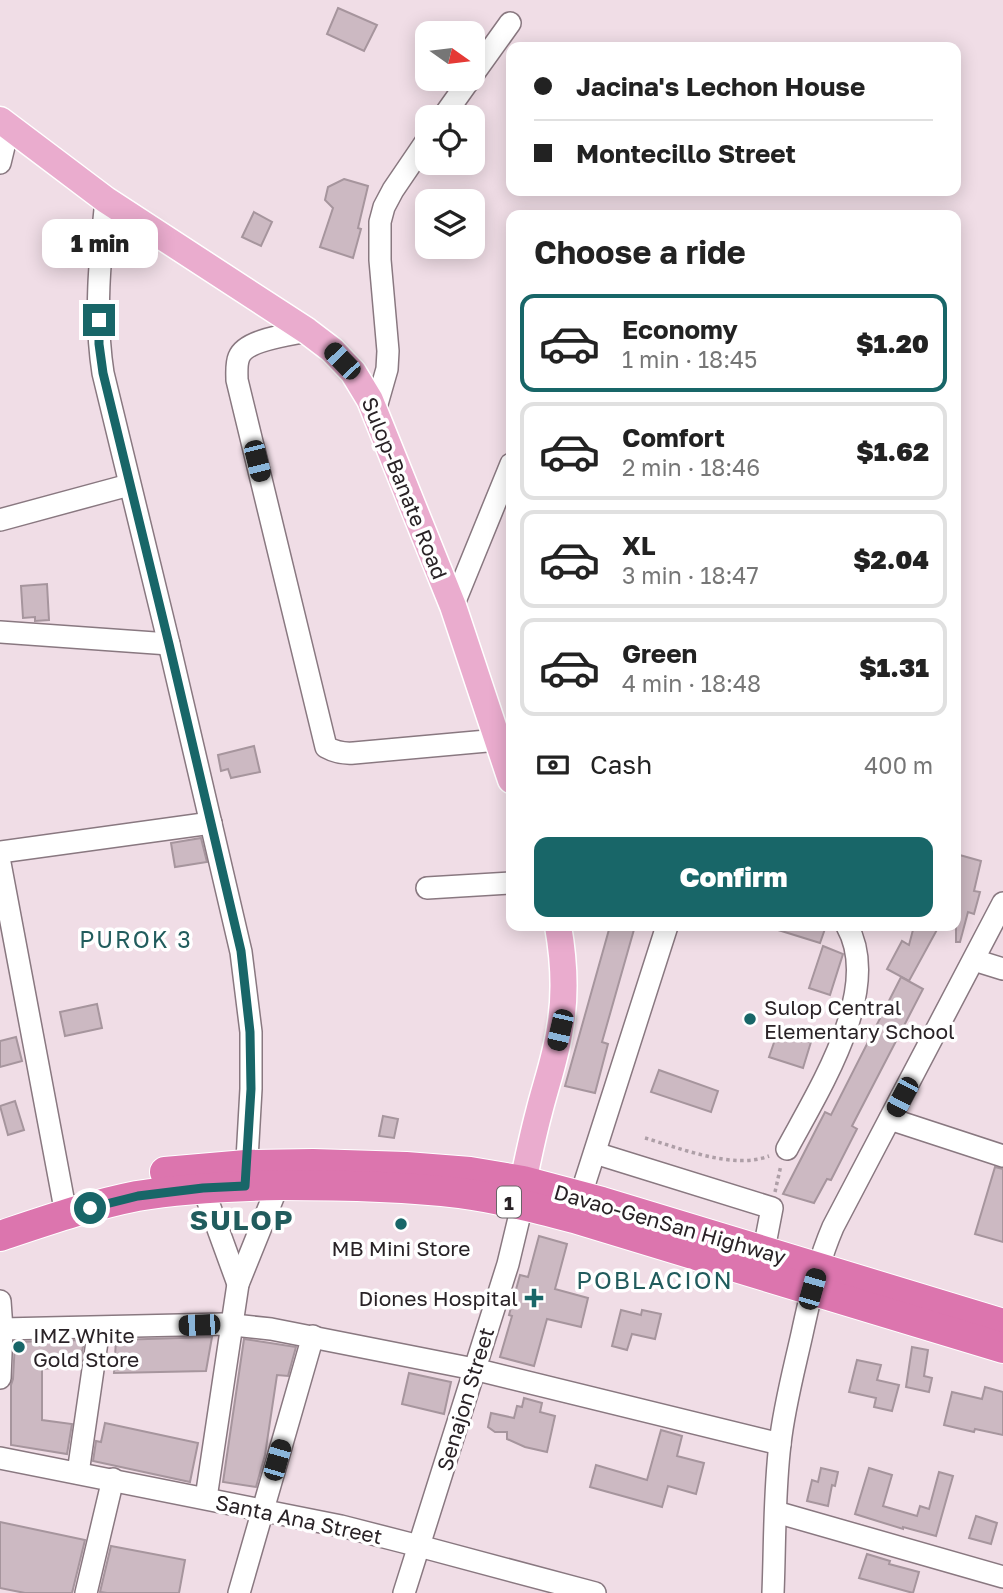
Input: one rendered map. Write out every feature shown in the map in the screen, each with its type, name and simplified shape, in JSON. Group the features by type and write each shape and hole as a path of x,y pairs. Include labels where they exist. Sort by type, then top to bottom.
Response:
{"highway":[{"name":"Davao-GenSan Highway","path":"0,1214 203,1188 246,1175 313,1164 470,1172 521,1192 815,1278 1003,1324"},
{"name":"Davao-GenSan Highway","path":"0,1236 64,1204 137,1175 206,1167 278,1185 399,1188 460,1193 521,1192"},
{"name":"Davao-GenSan Highway","path":"815,1278 1003,1348"}],"main road":[{"name":"Sulop-Banate Road","path":"4,123 106,200 307,331 332,350 353,372 375,411 453,606 506,765"},
{"path":"521,1192 531,1142 558,1042 563,1008 564,971 559,931"}],"street":[{"path":"485,58 510,23"},
{"path":"0,163 4,123"},
{"path":"375,411 387,369 388,351 380,260 380,222 393,190 415,158"},
{"path":"106,200 99,271 99,344 103,373 241,951 250,1032 251,1089 246,1175"},
{"path":"307,331 256,342 244,349 238,358 237,380 327,747 344,754 498,740"},
{"path":"453,606 506,478"},
{"path":"0,520 129,485"},
{"path":"0,632 169,644"},
{"path":"0,852 211,823"},
{"path":"0,863 64,1204"},
{"path":"427,888 506,883"},
{"path":"773,1593 780,1444 786,1407 823,1251 833,1227 1003,903"},
{"path":"577,1207 665,931"},
{"path":"788,1149 838,1049 848,1023 855,997 858,956 850,931"},
{"path":"974,960 1003,968"},
{"path":"890,1119 1003,1156"},
{"path":"595,1153 772,1208 762,1262"},
{"path":"206,1498 238,1284 278,1185"},
{"path":"203,1188 238,1284"},
{"name":"Senajon Street","path":"404,1593 510,1254 520,1214 521,1192"},
{"path":"0,1301 0,1378"},
{"path":"2,1329 233,1325 271,1329 474,1368 780,1444"},
{"path":"78,1472 99,1328"},
{"path":"239,1593 313,1336"},
{"name":"Santa Ana Street","path":"0,1458 341,1526 595,1593"},
{"path":"86,1593 113,1479"},
{"path":"776,1513 1003,1577"}],"path":[{"path":"645,1138 732,1160 765,1158 788,1149"},
{"path":"772,1208 780,1168 788,1149"}],"building":[{"path":"338,8 377,25 364,51 327,34"},
{"path":"344,179 368,186 353,258 320,247 333,208 325,200 328,187"},
{"path":"254,212 272,222 261,246 242,237"},
{"path":"47,584 49,620 23,618 21,586"},
{"path":"254,746 260,772 231,778 228,769 221,771 218,755"},
{"path":"201,838 207,862 175,867 171,843"},
{"path":"961,855 981,861 974,891 980,892 974,914 968,912 960,942 956,942 956,931 961,931"},
{"path":"609,931 634,931 602,1042 608,1044 595,1093 565,1086"},
{"path":"781,931 824,931 820,943"},
{"path":"913,931 936,931 909,981 887,969 902,941 909,945"},
{"path":"823,946 843,954 830,995 809,988"},
{"path":"901,977 923,989 852,1126 857,1129 831,1180 827,1179 814,1203 783,1194 825,1112 831,1115"},
{"path":"97,1004 102,1028 65,1036 60,1012"},
{"path":"778,1031 811,1042 803,1068 769,1057"},
{"path":"16,1037 22,1061 0,1067 0,1041"},
{"path":"659,1070 718,1091 711,1112 651,1092"},
{"path":"15,1101 24,1130 8,1135 0,1106"},
{"path":"383,1116 398,1119 394,1138 379,1136"},
{"path":"995,1167 1003,1169 1003,1242 975,1234"},
{"name":"Diones Hospital","path":"539,1236 567,1244 555,1289 588,1298 581,1327 547,1319 534,1366 500,1357 520,1275 528,1277"},
{"path":"621,1310 641,1315 642,1310 661,1314 655,1339 632,1334 627,1350 612,1346"},
{"path":"212,1337 206,1371 114,1373 116,1340"},
{"path":"244,1339 296,1347 288,1376 277,1375 265,1455 256,1487 223,1482"},
{"path":"84,1340 80,1365 42,1369 42,1420 72,1424 67,1454 11,1445 11,1385 15,1342"},
{"path":"912,1347 928,1350 924,1376 932,1378 929,1392 906,1387"},
{"path":"857,1360 881,1365 877,1380 899,1385 892,1411 874,1407 876,1398 849,1392"},
{"path":"409,1373 451,1382 444,1414 402,1404"},
{"path":"985,1387 1003,1392 1003,1435 944,1425 952,1392 982,1399"},
{"path":"524,1398 542,1403 540,1412 555,1416 547,1452 525,1447 507,1439 507,1432 495,1432 488,1427 491,1413 514,1418 517,1406 522,1407"},
{"path":"105,1423 198,1443 190,1482 93,1461 96,1441 101,1442"},
{"path":"661,1430 682,1436 677,1456 704,1463 696,1494 668,1486 662,1507 590,1487 596,1465 647,1480"},
{"path":"821,1468 838,1472 828,1506 807,1501 812,1480 818,1482"},
{"path":"869,1468 892,1475 883,1506 917,1516 920,1506 929,1509 939,1472 953,1476 936,1536 855,1514"},
{"path":"976,1516 997,1523 991,1544 969,1538"},
{"path":"0,1522 85,1540 72,1593 25,1593 0,1588"},
{"path":"111,1546 185,1560 179,1593 100,1592"},
{"path":"867,1554 890,1561 889,1564 919,1572 913,1593 859,1578"}],"place":[{"name":"Sulop Central Elementary School","path":"750,1019"},
{"name":"MB Mini Store","path":"401,1224"},
{"name":"Diones Hospital","path":"534,1298"},
{"name":"IMZ White Gold Store","path":"19,1347"}],"district":[{"name":"PUROK 3","path":"136,939"},
{"name":"SULOP","path":"242,1219"},
{"name":"POBLACION","path":"655,1279"}],"route":[{"path":"90,1208 138,1196 245,1186 251,1089 247,989 241,951 103,373 99,320"}]}
